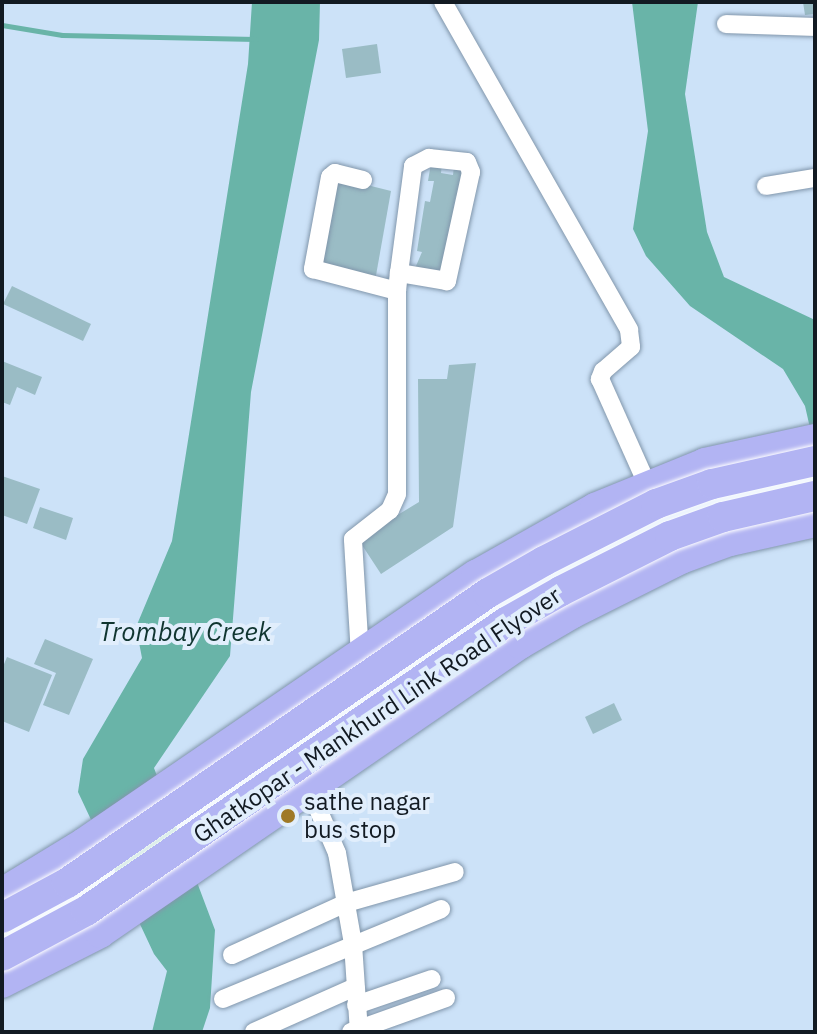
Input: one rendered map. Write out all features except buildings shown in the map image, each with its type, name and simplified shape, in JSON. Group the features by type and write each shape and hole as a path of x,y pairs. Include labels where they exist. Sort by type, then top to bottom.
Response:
{"highway":[{"path":"2,893 84,843 476,575 647,484 771,446 815,439"},
{"name":"Ghatkopar - Mankhurd Link Road Flyover","path":"2,918 67,883 488,593 544,561 656,504 712,484 815,461"},
{"name":"Ghatkopar - Mankhurd Link Road Flyover","path":"2,956 86,911 506,622 670,536 723,517 815,496"},
{"path":"2,983 100,933 520,644 681,559 782,527 815,522"},
{"path":"476,575 520,644"}],"street":[{"path":"443,2 629,330 631,347 603,371 600,379 647,484"},
{"path":"726,24 815,27"},
{"path":"360,655 353,539 390,510 397,494 398,282 413,166 429,158 467,162 471,172 447,281 398,282 313,269 330,177 335,173 363,180"},
{"path":"766,186 815,178"},
{"path":"309,788 337,853 353,944 356,1031 446,998"},
{"path":"232,955 346,903 455,872"},
{"path":"223,999 441,909"},
{"path":"254,1032 356,996 432,979"}],"water":[{"name":"Trombay Creek","path":"252,2 320,2 319,40 251,392 230,656 154,768 215,930 210,1008 202,1032 152,1032 167,971 154,954 78,792 83,759 142,658 136,627 172,541 248,64"},
{"path":"632,2 698,2 685,94 707,232 724,277 815,320 815,450 805,406 783,369 690,306 646,256 633,229 648,131"}],"waterway":[{"path":"2,25 62,35 256,39"}],"place":[{"name":"sathe nagar bus stop","path":"288,816"}]}
